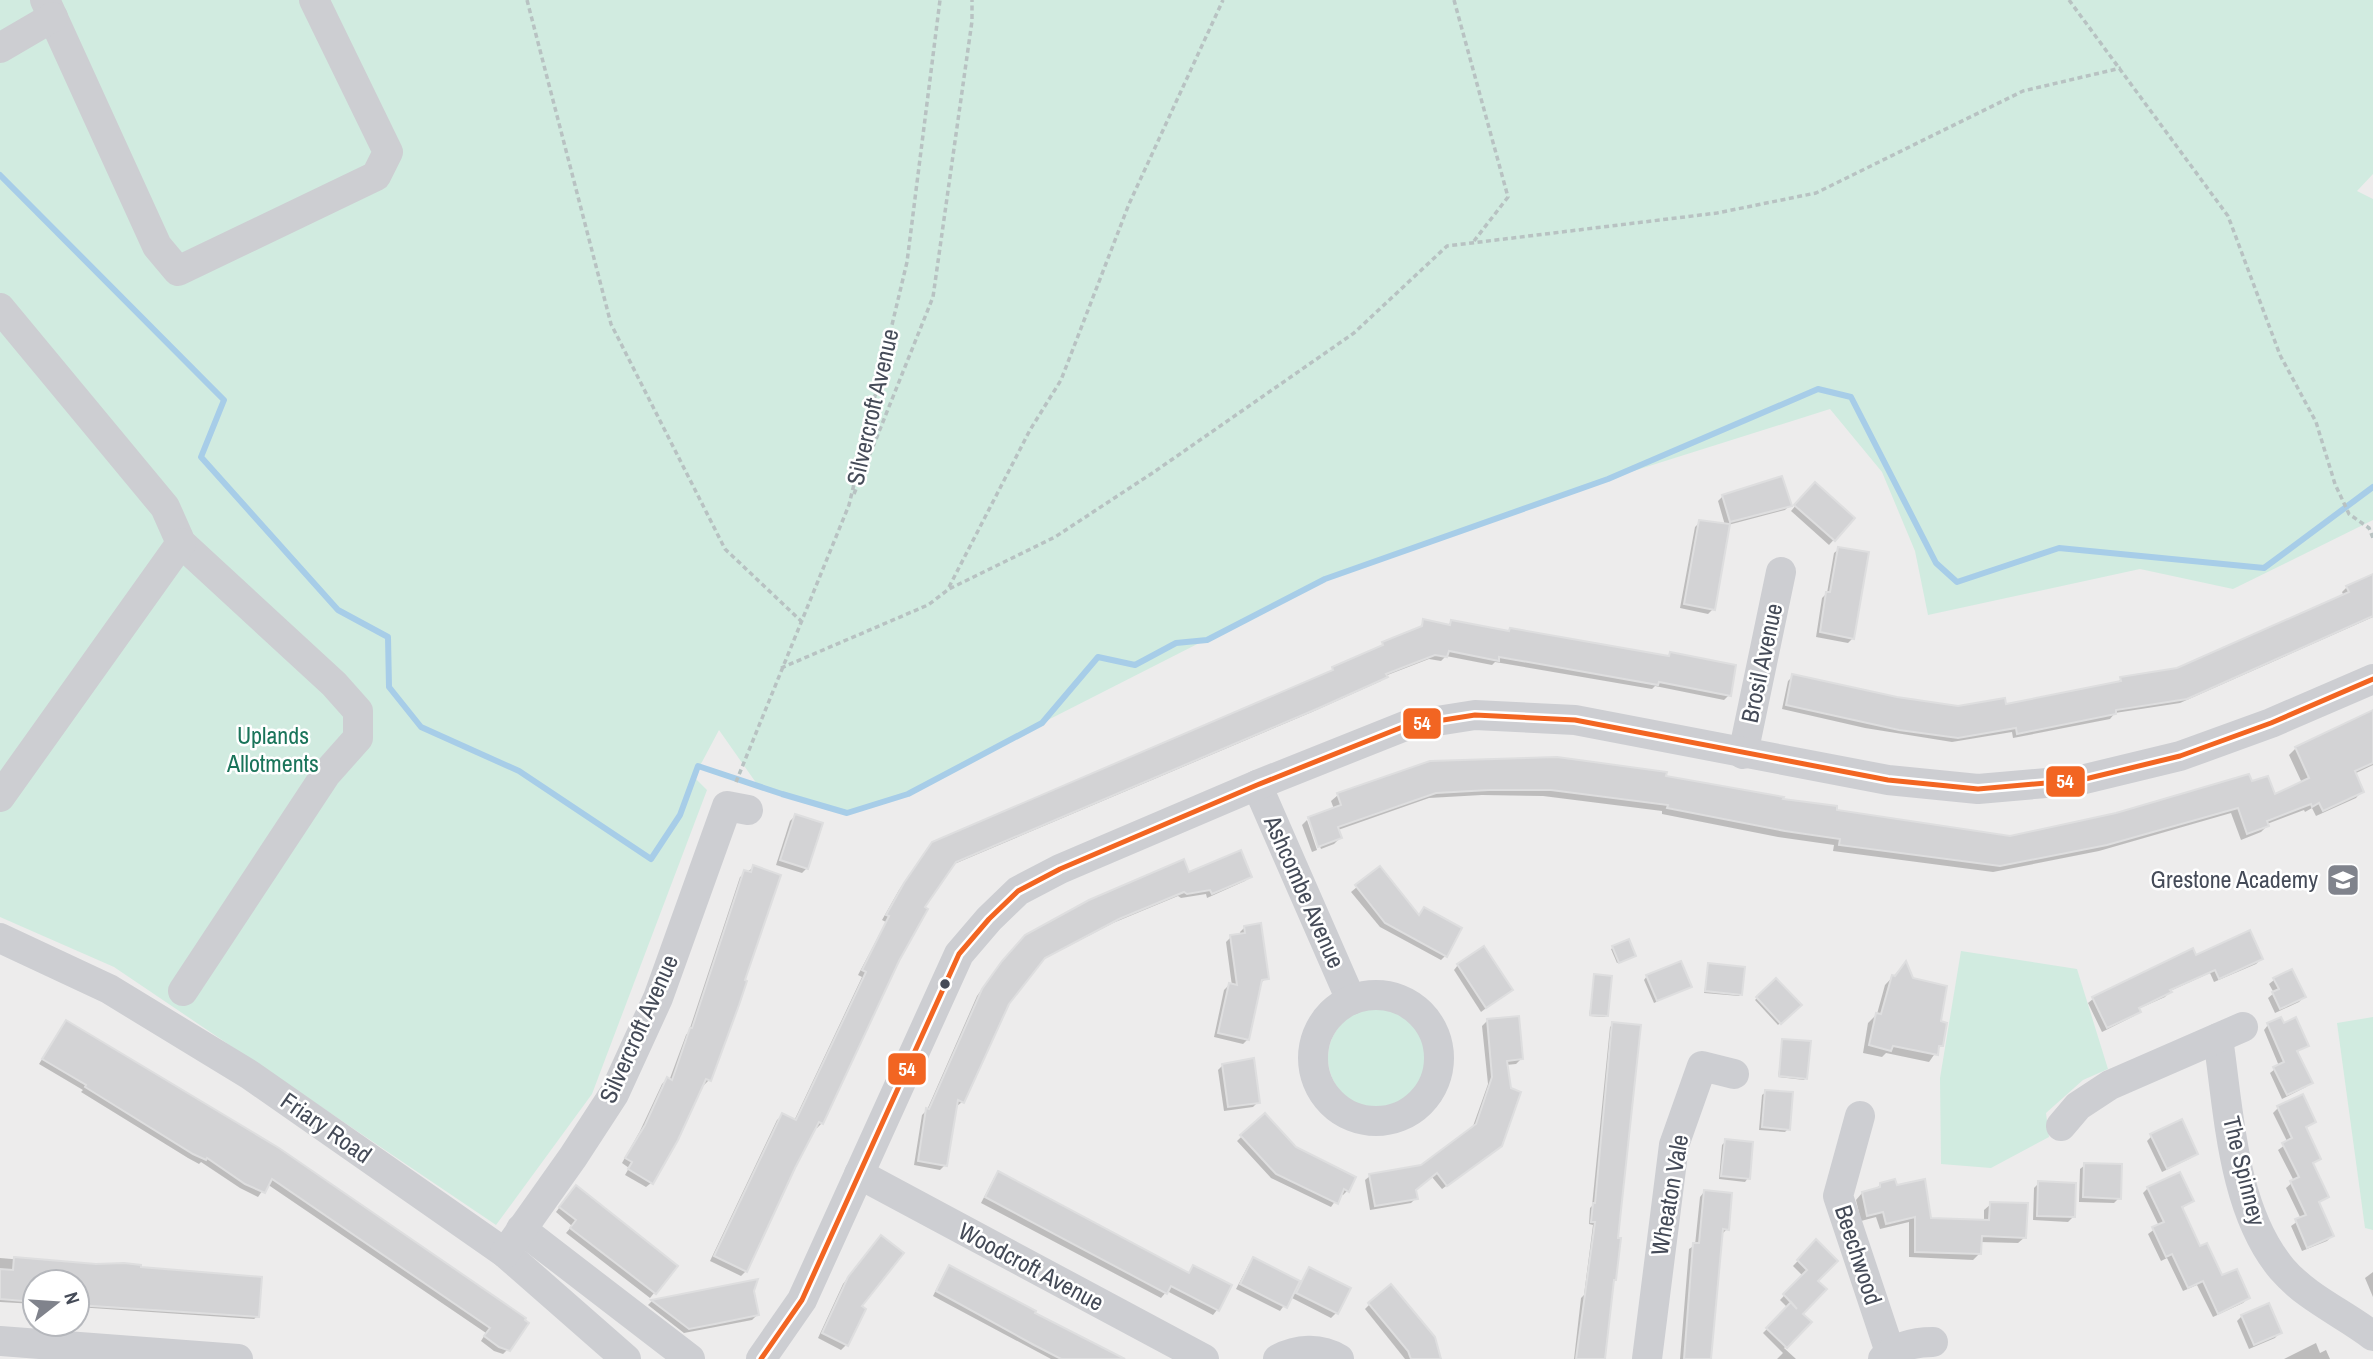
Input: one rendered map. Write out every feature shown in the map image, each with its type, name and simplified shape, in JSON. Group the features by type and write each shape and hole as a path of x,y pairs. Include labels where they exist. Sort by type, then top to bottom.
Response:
{"street":[{"path":"0,48 49,9 157,246 178,271 376,176 388,152 314,0"},
{"path":"0,308 165,507 181,542 334,684 358,711 358,738 326,774 183,991"},
{"path":"0,797 181,542"},
{"name":"Brosil Avenue","path":"1743,754 1781,572"},
{"path":"761,1359 802,1300 959,954 1018,891 1060,869 1257,785 1405,726 1475,715 1575,720 1888,780 1978,789 2081,780 2180,756 2271,723 2373,679"},
{"name":"Ashcombe Avenue","path":"1257,785 1351,1000"},
{"name":"Silvercroft Avenue","path":"513,1241 614,1094 658,998 727,806 742,797"},
{"name":"Friary Road","path":"0,938 109,989 250,1074 513,1241 690,1359"},
{"name":"Ashcombe Avenue","path":"1372,995 1403,1001 1422,1015 1435,1034 1439,1050 1435,1081 1428,1095 1404,1115 1373,1121 1357,1118 1331,1101 1315,1073 1315,1042 1321,1028 1330,1015 1351,1000 1372,995"},
{"name":"The Spinney","path":"2061,1126 2078,1106 2110,1086 2231,1033 2233,1146 2248,1205 2261,1239 2283,1270 2316,1299 2373,1336"},
{"name":"Wheaton Vale","path":"1647,1359 1674,1146 1702,1066 1734,1074"},
{"name":"Beechwood","path":"1860,1116 1838,1196 1886,1356"},
{"name":"Woodcroft Avenue","path":"859,1174 1203,1359"},
{"name":"Friary Road","path":"513,1241 620,1357"},
{"path":"0,1341 238,1359"},
{"path":"1886,1356 1914,1342 1933,1342"},
{"path":"1278,1359 1303,1351 1318,1351 1339,1359"}],"path":[{"path":"527,0 611,324 725,549 801,621"},
{"name":"Silvercroft Avenue","path":"742,797 742,765 849,505 907,262 940,0"},
{"path":"849,505 933,298 972,21 972,0"},
{"path":"948,589 1030,430 1061,380 1129,204 1223,0"},
{"path":"1454,0 1508,197 1473,243"},
{"path":"2068,0 2121,68 2228,216 2280,355 2316,422 2339,493 2349,514 2369,528 2373,538"},
{"path":"781,668 928,605 948,589 1055,537 1143,480 1354,333 1447,246 1717,213 1816,193 2023,91 2121,68"}],"green space":[{"name":"Uplands Allotments","path":"0,0 2373,0 2373,174 2357,191 2373,199 2373,520 2233,589 2140,569 1928,615 1915,551 1882,472 1830,409 1608,479 1325,579 908,794 847,813 759,787 719,730 694,777 707,790 592,1094 496,1225 114,967 0,917"},
{"path":"1961,951 2077,969 2108,1069 2083,1080 2046,1113 2049,1137 1991,1168 1941,1164 1940,1078"},
{"path":"1378,1008 1397,1011 1414,1022 1425,1039 1428,1058 1425,1077 1414,1094 1397,1105 1378,1108 1359,1105 1342,1094 1331,1077 1328,1058 1331,1039 1342,1022 1359,1011"},
{"path":"2373,1017 2373,1230 2365,1228 2337,1023"}],"building":[{"path":"1782,476 1792,506 1730,522 1722,495"},
{"path":"1815,482 1855,518 1835,541 1794,505"},
{"path":"1699,520 1730,524 1715,610 1684,604"},
{"path":"1838,547 1869,552 1854,639 1820,632 1826,592 1830,592"},
{"path":"2373,574 2373,616 2187,699 2116,710 2116,714 2017,734 2016,728 1958,738 1899,730 1786,705 1792,674 1897,697 1958,706 2005,698 2006,704 2121,681 2120,677 2177,668 2349,592 2346,586"},
{"path":"1423,619 1450,625 1451,620 1509,631 1510,628 1669,656 1670,652 1736,665 1731,696 1659,682 1658,685 1499,657 1499,661 1449,651 1447,657 1435,655 1386,674 1388,677 1319,708 956,862 925,907 928,909 899,961 823,1124 819,1122 795,1168 747,1272 714,1256 782,1113 796,1120 866,972 862,970 889,916 886,915 932,842 1333,670 1332,667 1383,645 1382,642 1422,626"},
{"path":"2373,710 2373,763 2355,771 2364,792 2323,811 2319,803 2312,807 2311,804 2267,821 2269,826 2247,834 2238,808 2107,845 2000,866 1839,845 1840,839 1667,808 1668,805 1551,790 1436,793 1338,827 1342,838 1318,847 1308,817 1341,805 1337,793 1430,761 1557,757 1667,772 1666,776 1784,797 1783,799 1837,806 1837,810 2010,836 2116,813 2249,774 2252,781 2268,776 2275,794 2309,778 2295,747"},
{"path":"795,814 823,823 808,869 780,860"},
{"path":"1241,850 1252,877 1212,894 1210,890 1187,894 1184,892 1119,919 1045,958 1009,1004 964,1103 958,1100 947,1166 918,1161 926,1108 929,1109 982,989 1025,935 1089,900 1184,859 1189,872"},
{"path":"753,865 781,875 711,1081 706,1079 678,1140 653,1184 628,1169 632,1162 625,1158 645,1125 667,1077 672,1080 744,870 751,872"},
{"path":"1380,866 1419,915 1424,907 1462,928 1447,957 1385,923 1355,885"},
{"path":"1261,923 1269,979 1262,980 1249,1040 1218,1033 1229,983 1237,985 1230,935 1245,933 1244,926"},
{"path":"2250,930 2263,959 2219,979 2215,970 2170,990 2172,992 2139,1008 2141,1012 2107,1028 2092,997 2193,948 2196,955"},
{"path":"1629,939 1636,956 1619,963 1612,946"},
{"path":"1484,946 1513,990 1486,1008 1457,964"},
{"path":"1681,961 1692,987 1657,1001 1646,975"},
{"path":"1906,961 1913,978 1947,986 1941,1021 1947,1023 1943,1046 1939,1046 1938,1055 1893,1046 1891,1051 1869,1045 1876,1013 1881,1014 1892,975 1895,976"},
{"path":"1708,963 1745,967 1742,995 1705,991"},
{"path":"2292,969 2306,997 2280,1009 2272,992 2279,989 2273,978"},
{"path":"1594,974 1612,976 1608,1016 1590,1015"},
{"path":"1776,978 1802,1005 1781,1024 1756,997"},
{"path":"1519,1016 1523,1059 1507,1061 1511,1088 1521,1092 1502,1146 1447,1186 1437,1173 1416,1190 1418,1199 1375,1206 1369,1174 1421,1165 1476,1124 1492,1077 1487,1019"},
{"path":"2281,1017 2284,1023 2296,1017 2309,1046 2297,1051 2313,1083 2287,1095 2273,1067 2284,1062 2267,1023"},
{"path":"66,1020 279,1148 526,1318 529,1323 510,1351 484,1336 490,1328 272,1179 265,1193 245,1184 207,1158 206,1160 193,1154 42,1059"},
{"path":"1612,1022 1641,1025 1618,1238 1621,1238 1605,1359 1576,1359 1595,1222 1591,1222"},
{"path":"1782,1039 1811,1041 1807,1079 1779,1076"},
{"path":"1254,1058 1260,1103 1228,1107 1222,1064"},
{"path":"1765,1090 1793,1092 1790,1130 1762,1127"},
{"path":"2303,1094 2316,1122 2306,1127 2321,1159 2313,1163 2329,1197 2319,1202 2334,1236 2307,1248 2295,1219 2306,1215 2290,1181 2299,1177 2282,1143 2292,1138 2277,1106"},
{"path":"1265,1113 1296,1147 1356,1177 1349,1192 1344,1189 1338,1204 1276,1174 1240,1135"},
{"path":"2182,1119 2198,1154 2167,1169 2150,1134"},
{"path":"1725,1139 1753,1142 1750,1179 1721,1176"},
{"path":"2084,1163 2122,1164 2121,1199 2083,1197"},
{"path":"998,1171 1189,1273 1193,1265 1232,1285 1219,1311 1171,1286 1167,1294 985,1197"},
{"path":"2180,1172 2194,1201 2182,1207 2200,1246 2207,1243 2222,1275 2237,1269 2250,1298 2218,1314 2203,1281 2188,1288 2172,1254 2166,1257 2152,1227 2164,1222 2147,1187"},
{"path":"1895,1179 1897,1185 1925,1179 1931,1218 1989,1220 1990,1202 2028,1203 2026,1238 1982,1236 1981,1254 1915,1252 1915,1217 1886,1224 1883,1212 1867,1216 1862,1192"},
{"path":"2038,1181 2076,1183 2075,1217 2037,1216"},
{"path":"576,1185 678,1266 656,1294 570,1228 576,1220 559,1207"},
{"path":"1704,1190 1732,1193 1729,1230 1723,1229 1711,1359 1684,1359 1693,1243 1699,1243"},
{"path":"881,1235 904,1253 862,1306 866,1309 848,1346 822,1333 848,1277"},
{"path":"1816,1239 1838,1261 1818,1281 1827,1289 1803,1314 1812,1322 1787,1348 1766,1328 1791,1302 1783,1294 1807,1270 1797,1260"},
{"path":"14,1257 96,1264 124,1263 141,1267 262,1277 259,1317 91,1306 91,1268 21,1268 21,1301 0,1299 0,1269 13,1270"},
{"path":"1253,1257 1300,1281 1287,1308 1240,1284"},
{"path":"949,1265 1125,1359 1061,1359 1034,1345 936,1291"},
{"path":"1309,1267 1351,1288 1338,1314 1296,1293"},
{"path":"758,1279 754,1291 759,1315 715,1324 689,1329 651,1300"},
{"path":"1391,1284 1435,1337 1441,1359 1411,1359 1408,1351 1368,1303"},
{"path":"2269,1303 2282,1333 2254,1345 2241,1315"}],"waterway":[{"path":"0,175 224,400 201,457 338,610 388,637 389,687 421,727 519,771 651,859 680,815 698,766 847,813 908,794 1042,723 1098,657 1135,665 1176,643 1207,640 1325,579 1608,479 1818,389 1851,397 1936,563 1957,582 2059,548 2264,568 2373,487"}],"transit line":[{"name":"54","path":"761,1359 802,1300 959,954 989,919 1018,891 1060,869 1257,785 1405,726 1475,715 1575,720 1888,780 1978,789 2081,780 2180,756 2271,723 2373,679"}],"place":[{"name":"Grestone Academy","path":"2343,880"}]}
